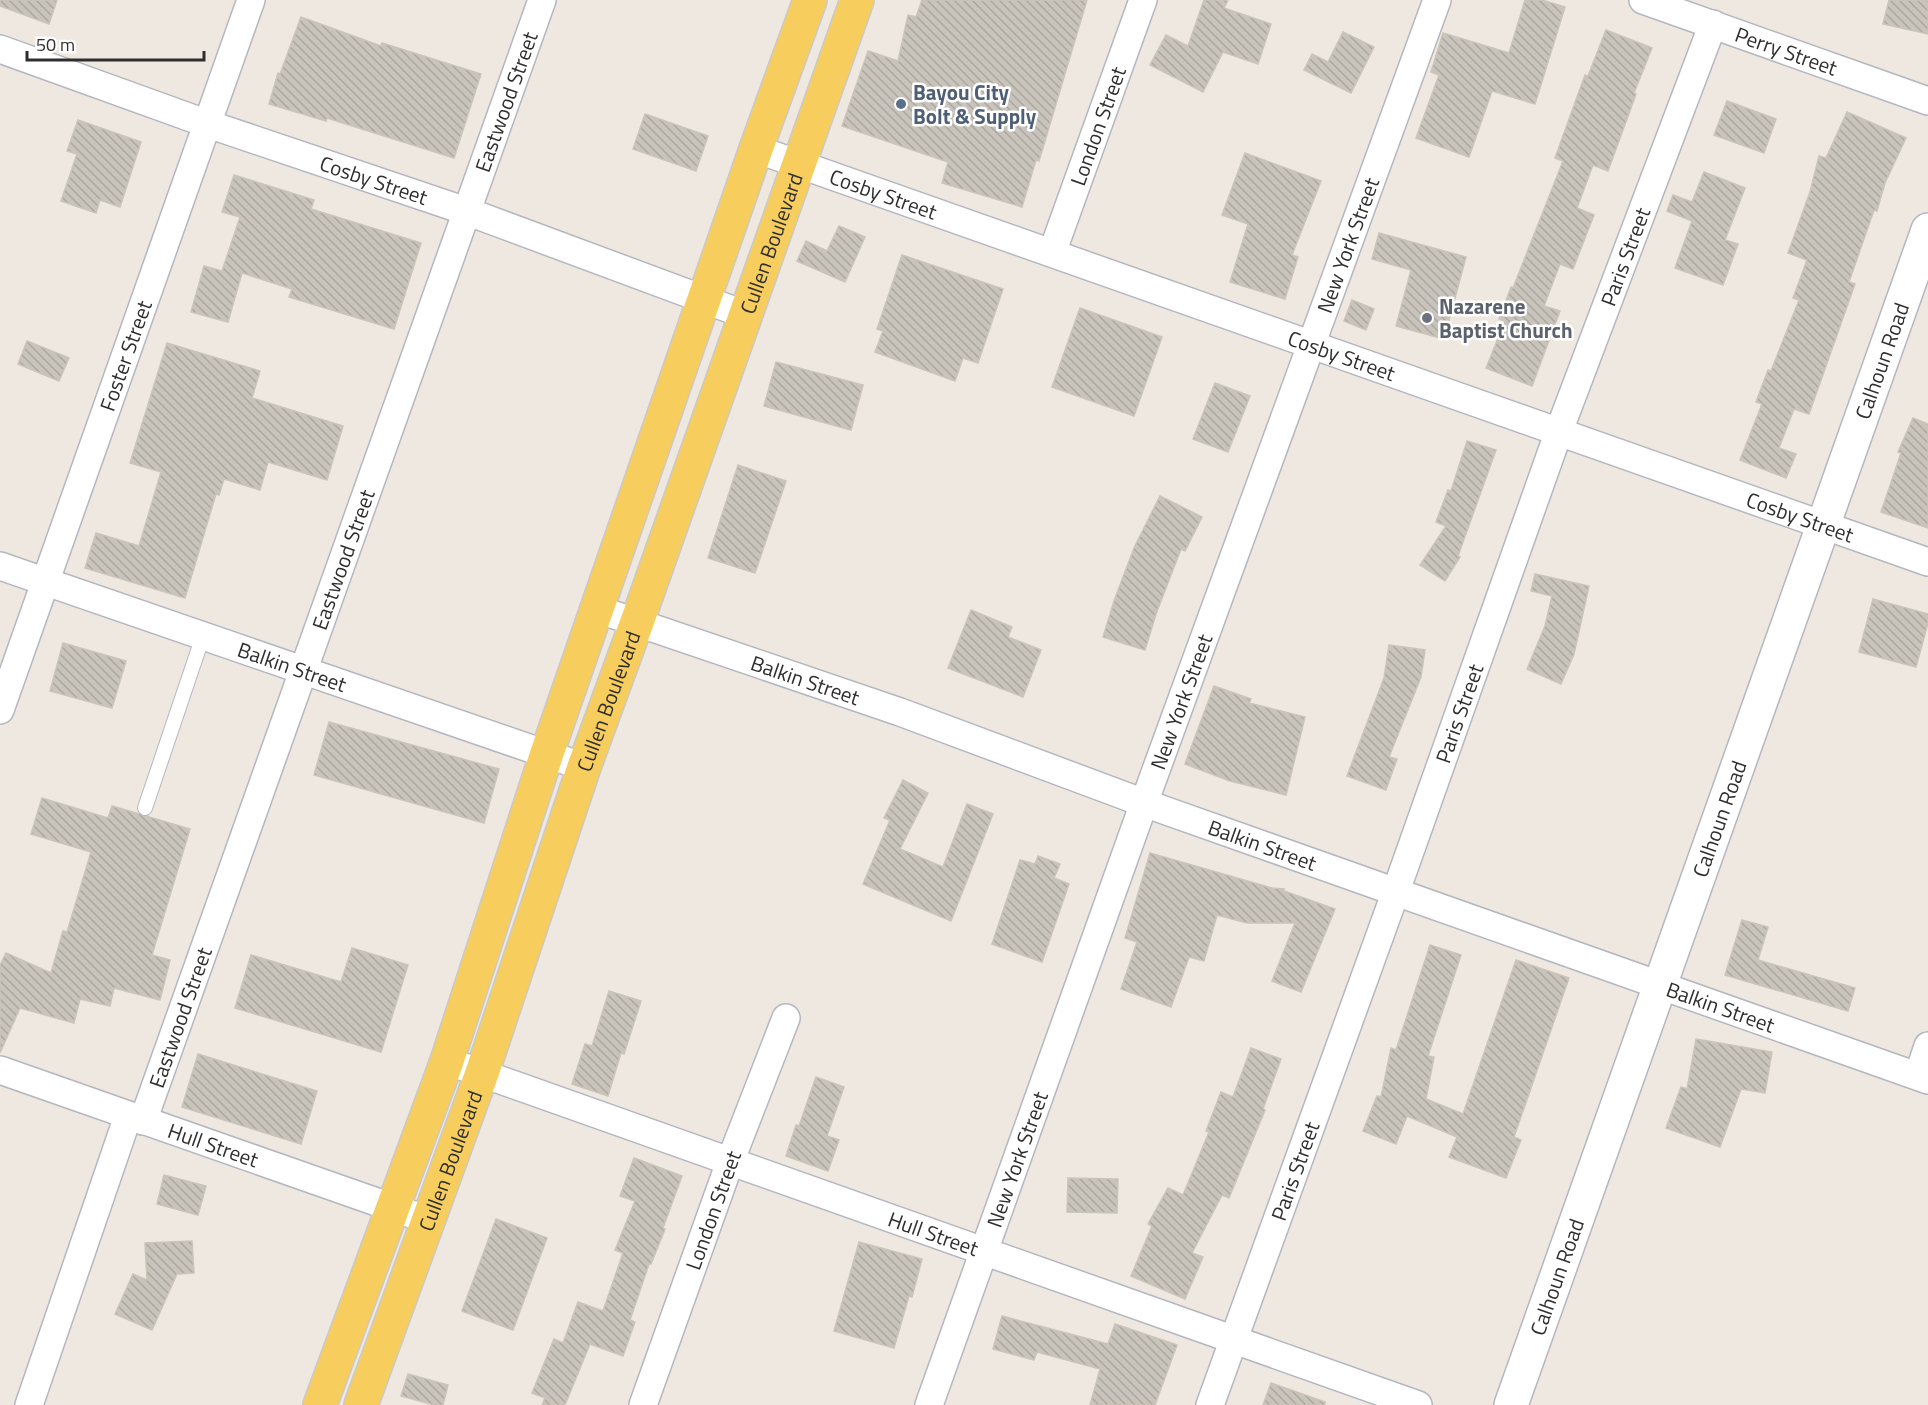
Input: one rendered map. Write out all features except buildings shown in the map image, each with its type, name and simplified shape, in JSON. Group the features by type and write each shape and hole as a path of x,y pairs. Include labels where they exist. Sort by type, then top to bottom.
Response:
{"main road":[{"name":"Cullen Boulevard","path":"320,1405 447,1061 547,753 756,148 810,0"},
{"name":"Cullen Boulevard","path":"361,1405 482,1073 584,767 857,0"}],"street":[{"name":"Foster Street","path":"0,710 251,0"},
{"name":"Eastwood Street","path":"29,1405 303,670 542,0"},
{"name":"London Street","path":"1052,253 1143,0"},
{"name":"New York Street","path":"929,1405 1144,802 1437,0"},
{"name":"Perry Street","path":"1643,0 1928,101"},
{"name":"Paris Street","path":"1210,1405 1559,431 1713,24"},
{"name":"Cosby Street","path":"0,50 208,124 466,211 746,315"},
{"name":"Cosby Street","path":"756,148 1928,562"},
{"name":"Calhoun Road","path":"1511,1405 1928,230"},
{"name":"Balkin Street","path":"0,566 584,767"},
{"name":"Balkin Street","path":"597,609 900,712 1144,802 1923,1078"},
{"name":"London Street","path":"643,1405 730,1162 786,1018"},
{"path":"1923,1078 1928,1046"},
{"name":"Hull Street","path":"447,1061 1418,1405"},
{"name":"Hull Street","path":"0,1070 428,1220"}],"lane":[{"path":"145,808 203,636"}],"place":[{"name":"Bayou City Bolt & Supply","path":"901,104"},
{"name":"Nazarene Baptist Church","path":"1427,318"}]}
